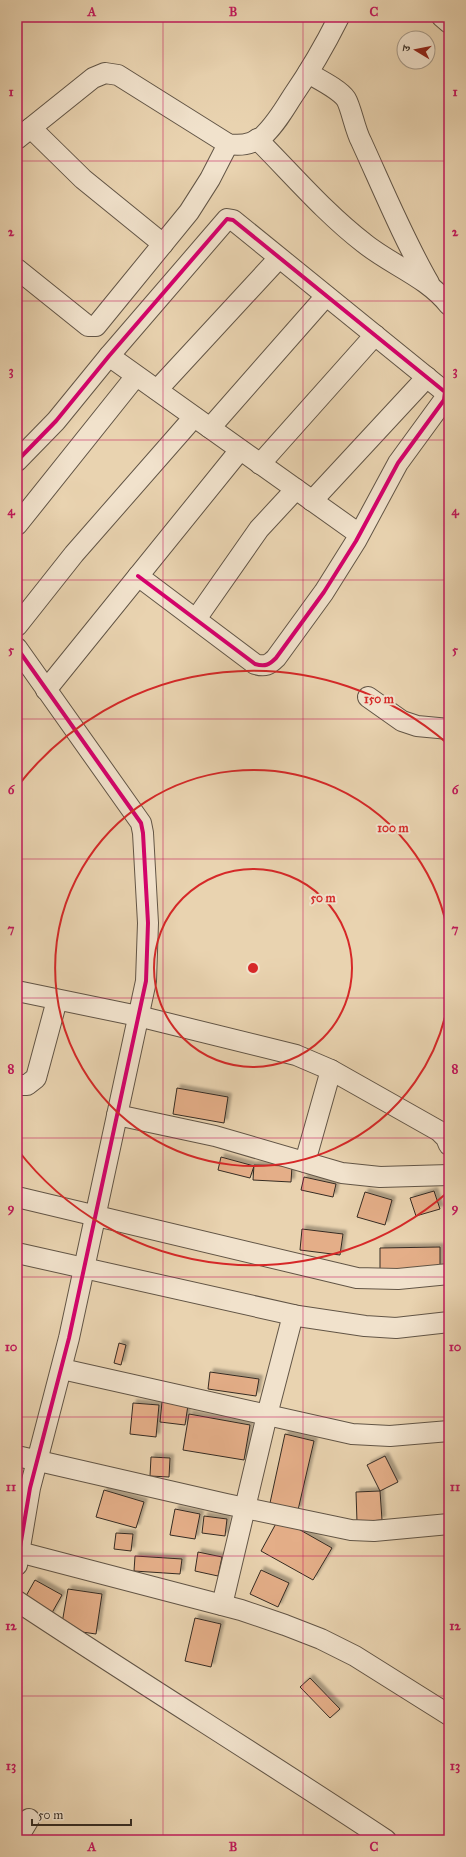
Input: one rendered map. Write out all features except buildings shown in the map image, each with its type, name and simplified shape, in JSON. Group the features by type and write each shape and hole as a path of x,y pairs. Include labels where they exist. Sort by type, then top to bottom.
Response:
{"street":[{"path":"163,244 24,133 93,78 105,73 111,73 228,144 246,144 263,135 282,113 320,54 339,17"},
{"path":"442,17 449,23"},
{"path":"308,73 339,93 346,100 354,126 404,237 431,287"},
{"path":"257,139 346,228 381,255 431,287 449,305"},
{"path":"17,269 85,323 92,327 98,324 200,196 228,144"},
{"path":"17,461 56,421 109,356 227,219 233,220 444,390 445,398 398,463 359,534 324,592 276,658 270,664 262,666 255,664 138,576"},
{"path":"157,390 279,258"},
{"path":"210,428 326,296"},
{"path":"260,464 375,335"},
{"path":"109,356 359,534"},
{"path":"17,525 136,376"},
{"path":"196,619 259,529 304,495 427,377"},
{"path":"17,626 74,554 194,417"},
{"path":"46,690 240,450"},
{"path":"17,648 138,818 143,828 148,923 148,963 138,1016 62,1369 30,1488 18,1559 222,1605 285,1625 355,1656 449,1715"},
{"path":"368,697 402,721 417,726 449,729"},
{"path":"17,991 138,1016 296,1055 331,1070 439,1131 446,1138 449,1145"},
{"path":"17,1085 27,1085 36,1078 57,1000"},
{"path":"305,1162 331,1070"},
{"path":"117,1115 215,1136 342,1173 362,1177 449,1175"},
{"path":"17,1197 357,1278 398,1279 449,1274"},
{"path":"17,1254 293,1315 365,1326 396,1328 449,1322"},
{"path":"222,1605 244,1508 293,1315"},
{"path":"62,1369 366,1436 390,1436 449,1431"},
{"path":"17,1456 244,1508 351,1530 374,1531 449,1524"},
{"path":"17,1601 386,1840"},
{"path":"17,1839 30,1819"}],"cycle path":[{"path":"17,461 56,421 109,356 227,219 233,220 445,392 444,400 398,463 356,541 324,592 276,658 269,664 255,664 138,576"},
{"path":"17,648 141,823 143,833 148,923 146,981 69,1338 30,1488 17,1565"}]}
